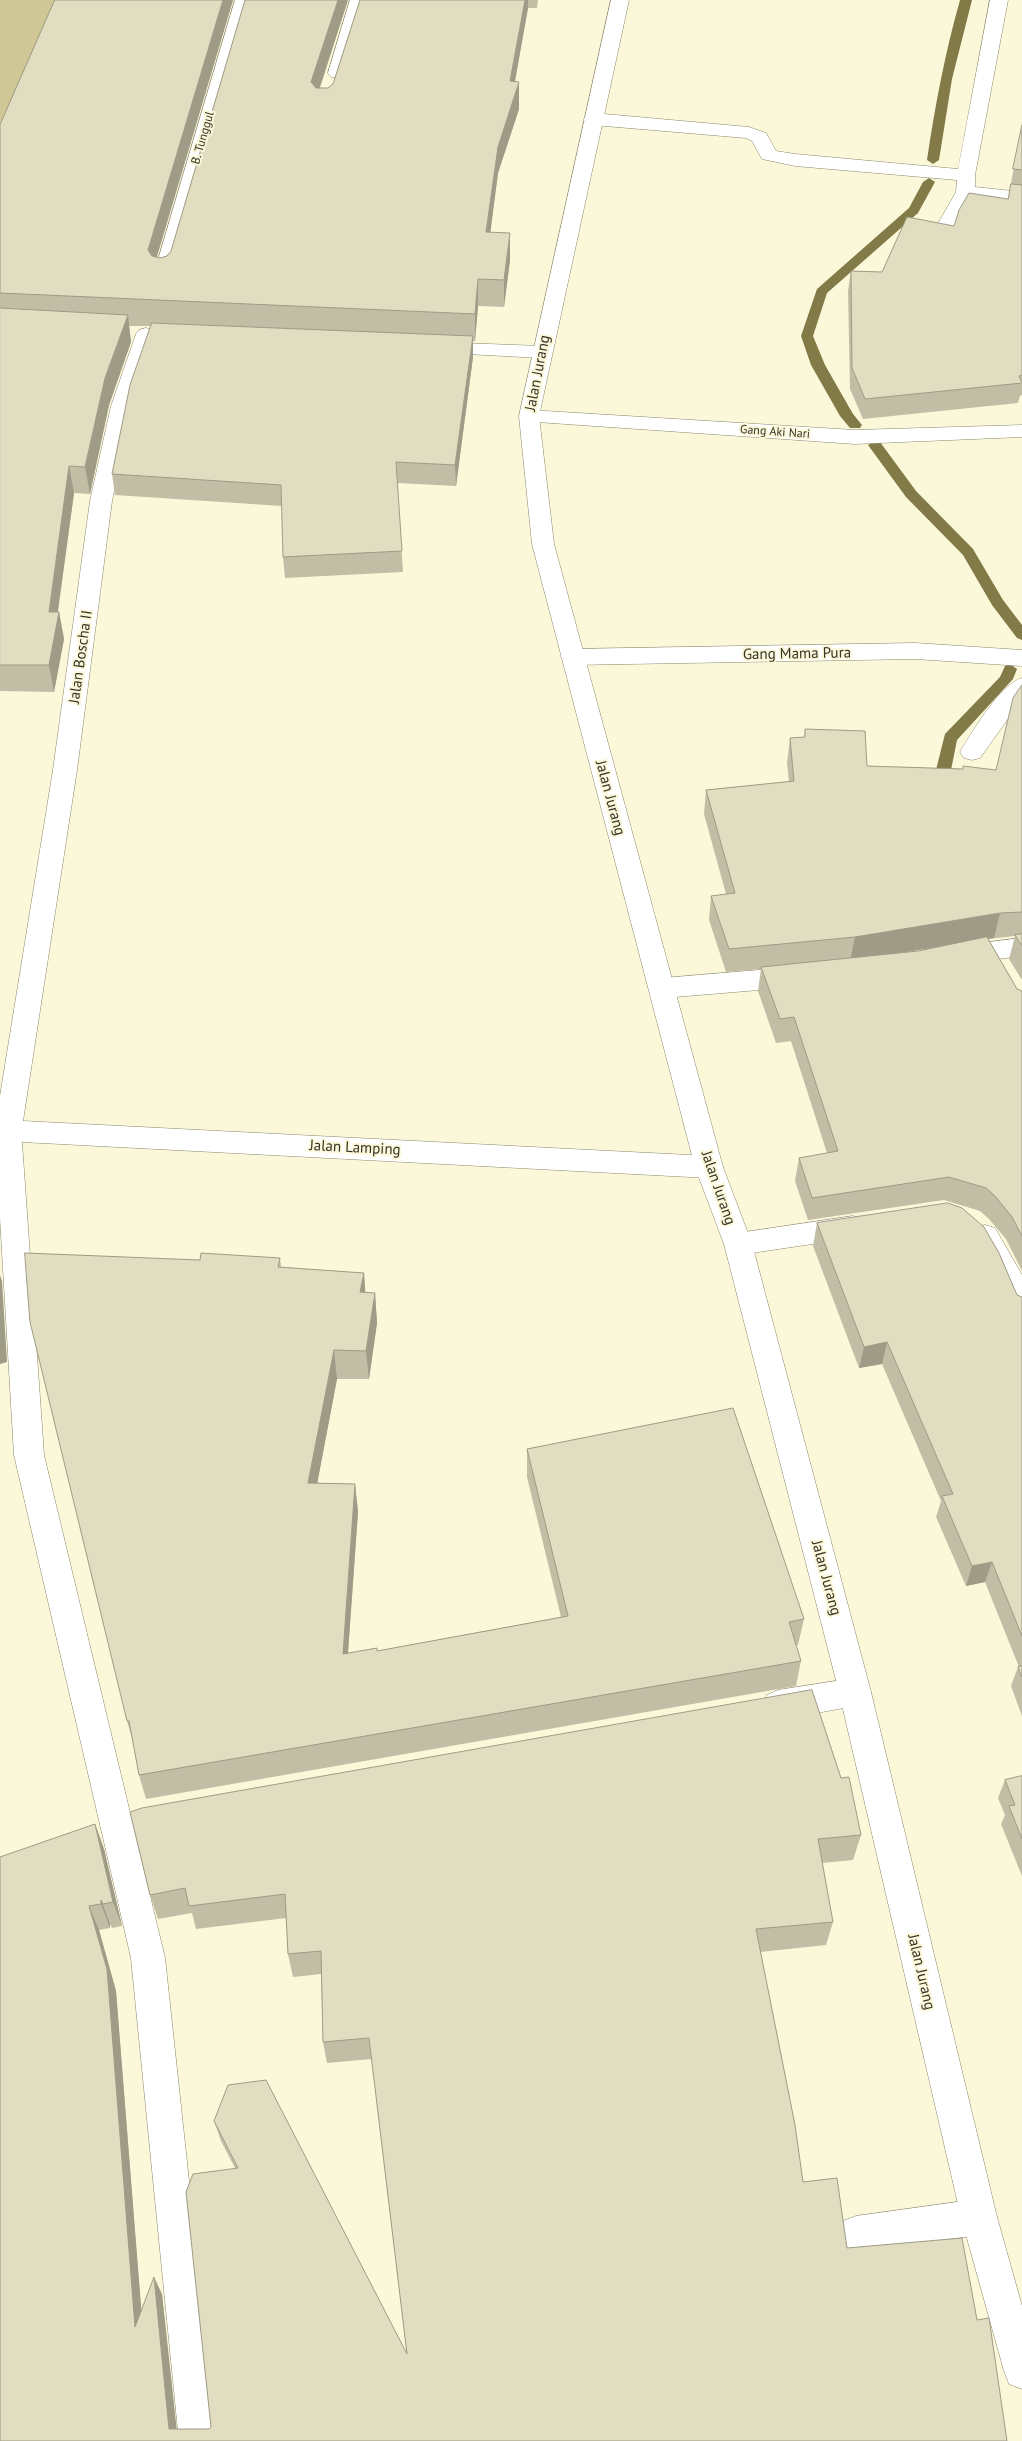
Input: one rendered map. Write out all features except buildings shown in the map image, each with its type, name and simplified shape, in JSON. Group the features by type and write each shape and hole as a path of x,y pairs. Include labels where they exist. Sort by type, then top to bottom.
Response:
{"street":[{"name":"B. Tunggul","path":"163,277 244,0"},
{"path":"330,92 359,0"},
{"name":"Jalan Jurang","path":"620,0 541,352 529,416 543,544 709,1166 738,1244 855,1692 979,2217 1012,2301 1022,2371"},
{"path":"946,227 966,184 999,0"},
{"path":"593,119 749,133 759,137 766,152 769,154 795,160 966,184 1022,198"},
{"name":"Jalan Boscha II","path":"146,334 121,406 101,501 65,770 4,1130 29,1456 131,1819 148,1958 198,2441"},
{"path":"416,347 541,352"},
{"name":"Gang Aki Nari","path":"529,416 855,437 1022,431"},
{"name":"Gang Mama Pura","path":"572,657 915,651 1022,658"},
{"path":"972,752 1012,696 1022,686"},
{"path":"931,961 989,950 1022,947"},
{"path":"989,950 1003,974"},
{"path":"663,988 722,985 820,975"},
{"name":"Jalan Lamping","path":"4,1130 709,1166"},
{"path":"963,1219 971,1222 984,1235 1006,1270 1022,1308"},
{"path":"738,1244 875,1224"},
{"path":"748,1710 855,1692"},
{"path":"856,2234 979,2217"}],"shaded area":[{"path":"0,0 60,0 0,155"}],"waterway":[{"path":"933,160 946,79 966,0"},
{"path":"855,425 847,416 818,365 807,336 821,292 914,210 929,182"},
{"path":"875,445 911,494 968,552 997,602 1022,635"},
{"path":"939,790 950,738 1006,679 1010,669"}]}
